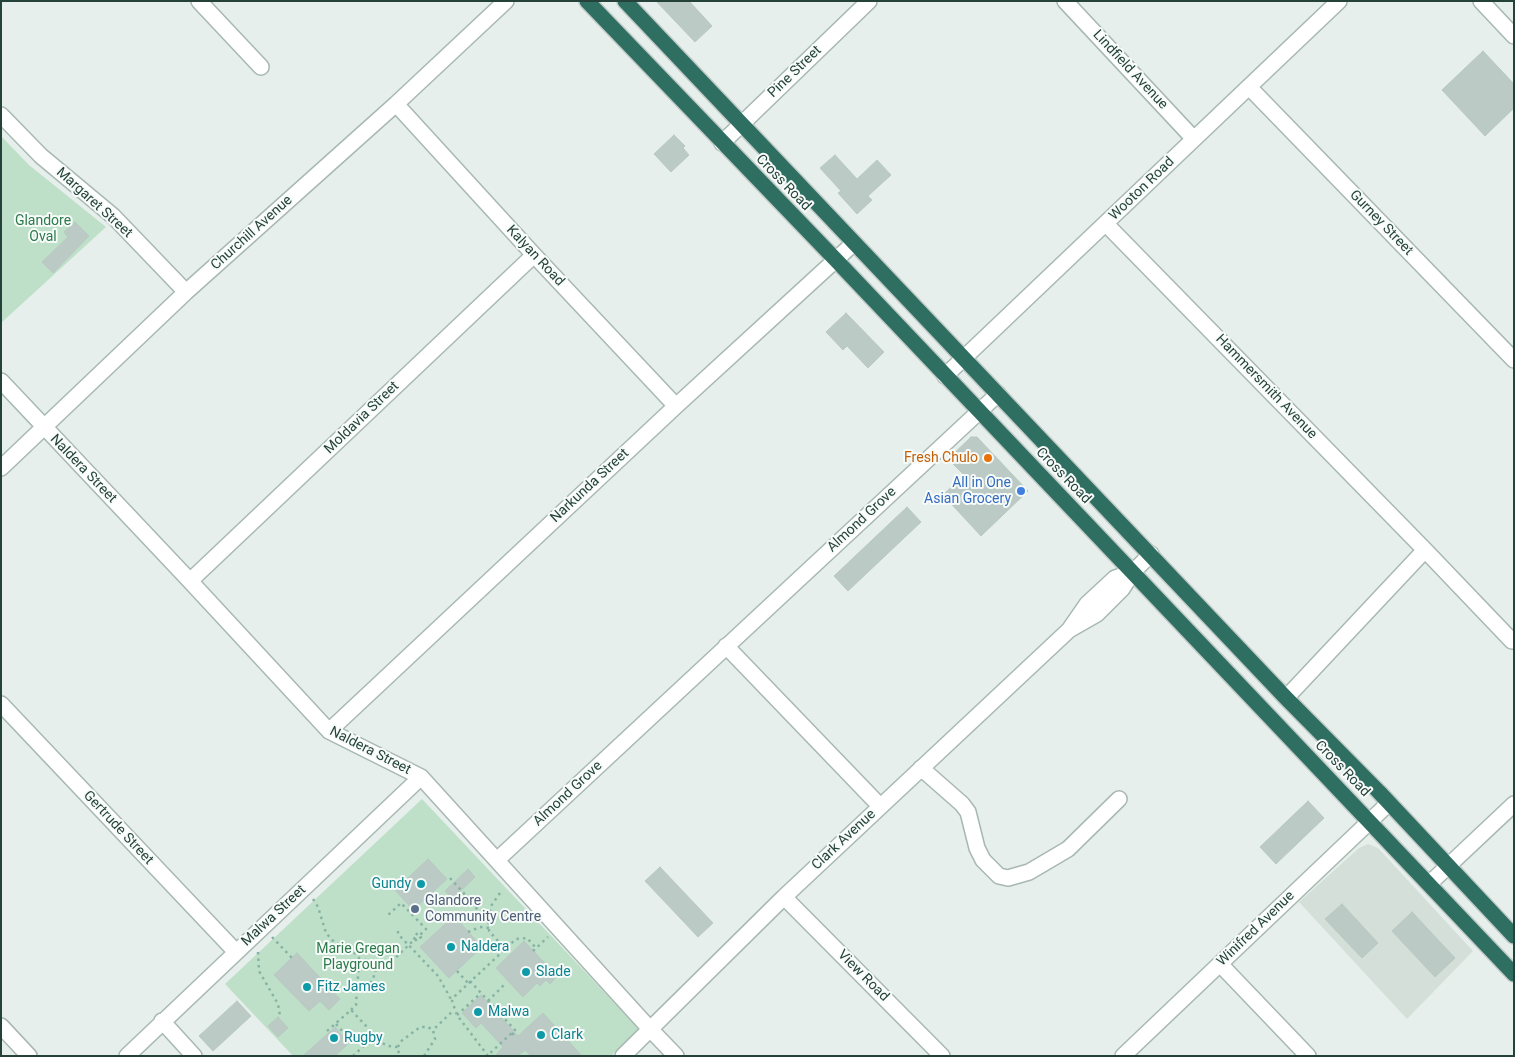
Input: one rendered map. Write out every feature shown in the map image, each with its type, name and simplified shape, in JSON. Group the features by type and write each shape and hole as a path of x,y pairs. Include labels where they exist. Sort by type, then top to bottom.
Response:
{"highway":[{"name":"Cross Road","path":"587,1 836,260 1514,974"},
{"name":"Cross Road","path":"625,1 1514,936"}],"street":[{"path":"199,1 261,67"},
{"name":"Churchill Avenue","path":"1,468 186,292 396,104 506,1"},
{"name":"Pine Street","path":"722,143 869,1"},
{"name":"Lindfield Avenue","path":"1065,1 1194,139"},
{"name":"Wooton Road","path":"945,376 1338,1"},
{"path":"1482,1 1514,36"},
{"name":"Gurney Street","path":"1248,87 1514,360"},
{"name":"Kalyan Road","path":"396,104 676,406"},
{"name":"Margaret Street","path":"1,115 41,156 112,216 186,292"},
{"name":"Hammersmith Avenue","path":"1106,224 1512,641"},
{"name":"Narkunda Street","path":"328,731 676,406 854,243"},
{"name":"Moldavia Street","path":"190,581 534,255"},
{"name":"Naldera Street","path":"1,381 190,581 328,731 421,777 650,1030 676,1056"},
{"name":"Almond Grove","path":"497,860 998,394"},
{"path":"1286,698 1425,550"},
{"name":"Clark Avenue","path":"623,1056 784,897 880,806 1069,630 1097,614 1123,588 1133,572 1151,554"},
{"path":"726,646 880,806"},
{"name":"Gertrude Street","path":"1,704 236,952"},
{"path":"921,768 962,804 968,812 977,848 983,860 999,876 1008,878 1029,872 1068,849 1119,799"},
{"name":"Malwa Street","path":"127,1056 421,777"},
{"name":"Winifred Avenue","path":"1123,1056 1389,803"},
{"path":"1429,884 1514,804"},
{"name":"View Road","path":"784,897 942,1056"},
{"path":"1220,964 1308,1056"},
{"path":"162,1021 194,1056"},
{"path":"1,1026 29,1056"}],"path":[{"path":"450,878 469,899 489,926 492,934 506,950"},
{"path":"489,926 491,906 500,894"},
{"path":"313,899 318,907 326,933 335,943 352,950 359,958 356,1005 327,1032"},
{"path":"357,987 370,983 376,971 388,965 415,939 413,937 418,932 420,935 426,929 401,903 386,917"},
{"path":"468,932 480,927 489,926"},
{"path":"452,1001 469,982 506,950 516,938 527,938 535,949 558,927"},
{"path":"398,931 398,934 438,976 452,1001 457,1015 488,1056 515,1030 481,993 457,972"},
{"path":"272,937 292,958"},
{"path":"258,951 259,971 278,1004 280,1016"},
{"path":"365,959 376,971"},
{"path":"488,1001 506,984"},
{"path":"457,1015 481,993"},
{"path":"351,1010 382,1043 398,1047"},
{"path":"432,1030 454,1010"},
{"path":"336,1024 343,1032"},
{"path":"399,1056 398,1047 400,1042 420,1027 428,1027 435,1034 434,1042 424,1056"},
{"path":"512,1033 516,1038"},
{"path":"353,1056 367,1043 382,1043"}],"shaded area":[{"path":"1368,844 1378,848 1473,951 1407,1019 1299,902 1359,848"}],"green space":[{"name":"Glandore Oval","path":"1,136 29,165 106,227 1,323"},
{"name":"Glandore Community Centre","path":"422,799 639,1029 611,1056 293,1056 225,984"}],"building":[{"path":"656,1 689,1 712,26 695,42"},
{"path":"1483,51 1514,84 1514,108 1485,136 1442,90"},
{"path":"674,135 685,146 683,148 689,155 671,172 654,154"},
{"path":"835,155 857,179 877,160 891,175 868,196 872,200 857,214 838,193 841,191 820,168"},
{"path":"75,222 89,236 53,273 42,262 68,237 64,232"},
{"path":"846,313 884,352 868,368 847,346 843,350 826,332"},
{"path":"971,437 977,437 1028,491 981,536 943,495 964,475 948,459"},
{"path":"907,507 921,522 848,591 834,576"},
{"path":"1308,801 1324,818 1276,864 1260,847"},
{"name":"Gundy","path":"428,859 447,879 413,910 395,890"},
{"path":"660,867 713,923 698,937 645,881"},
{"path":"468,869 475,877 452,899 445,891"},
{"path":"1342,904 1378,943 1362,958 1325,919"},
{"path":"1412,912 1455,958 1435,977 1392,931"},
{"name":"Naldera","path":"454,916 482,947 449,978 420,947"},
{"name":"Slade","path":"524,941 557,976 550,984 546,980 540,986 537,983 523,997 496,968"},
{"name":"Fitz James","path":"297,953 340,999 329,1010 320,1001 309,1011 274,975"},
{"path":"481,995 518,1036 543,1013 582,1056 531,1056 525,1050 518,1056 495,1056 503,1047 481,1023 476,1028 462,1013"},
{"path":"237,1001 251,1016 213,1051 199,1036"},
{"path":"278,1017 288,1028 278,1037 268,1026"},
{"name":"Rugby","path":"335,1027 349,1043 335,1056 303,1056"}],"place":[{"name":"Fresh Chulo","path":"988,458"},
{"name":"All in One Asian Grocery","path":"1021,491"},
{"name":"Gundy","path":"421,884"},
{"name":"Glandore Community Centre","path":"415,909"},
{"name":"Naldera","path":"451,947"},
{"name":"Slade","path":"526,972"},
{"name":"Fitz James","path":"307,987"},
{"name":"Malwa","path":"478,1012"},
{"name":"Clark","path":"541,1035"},
{"name":"Rugby","path":"334,1038"}],"park label":[{"name":"Marie Gregan Playground","path":"358,958"}]}
